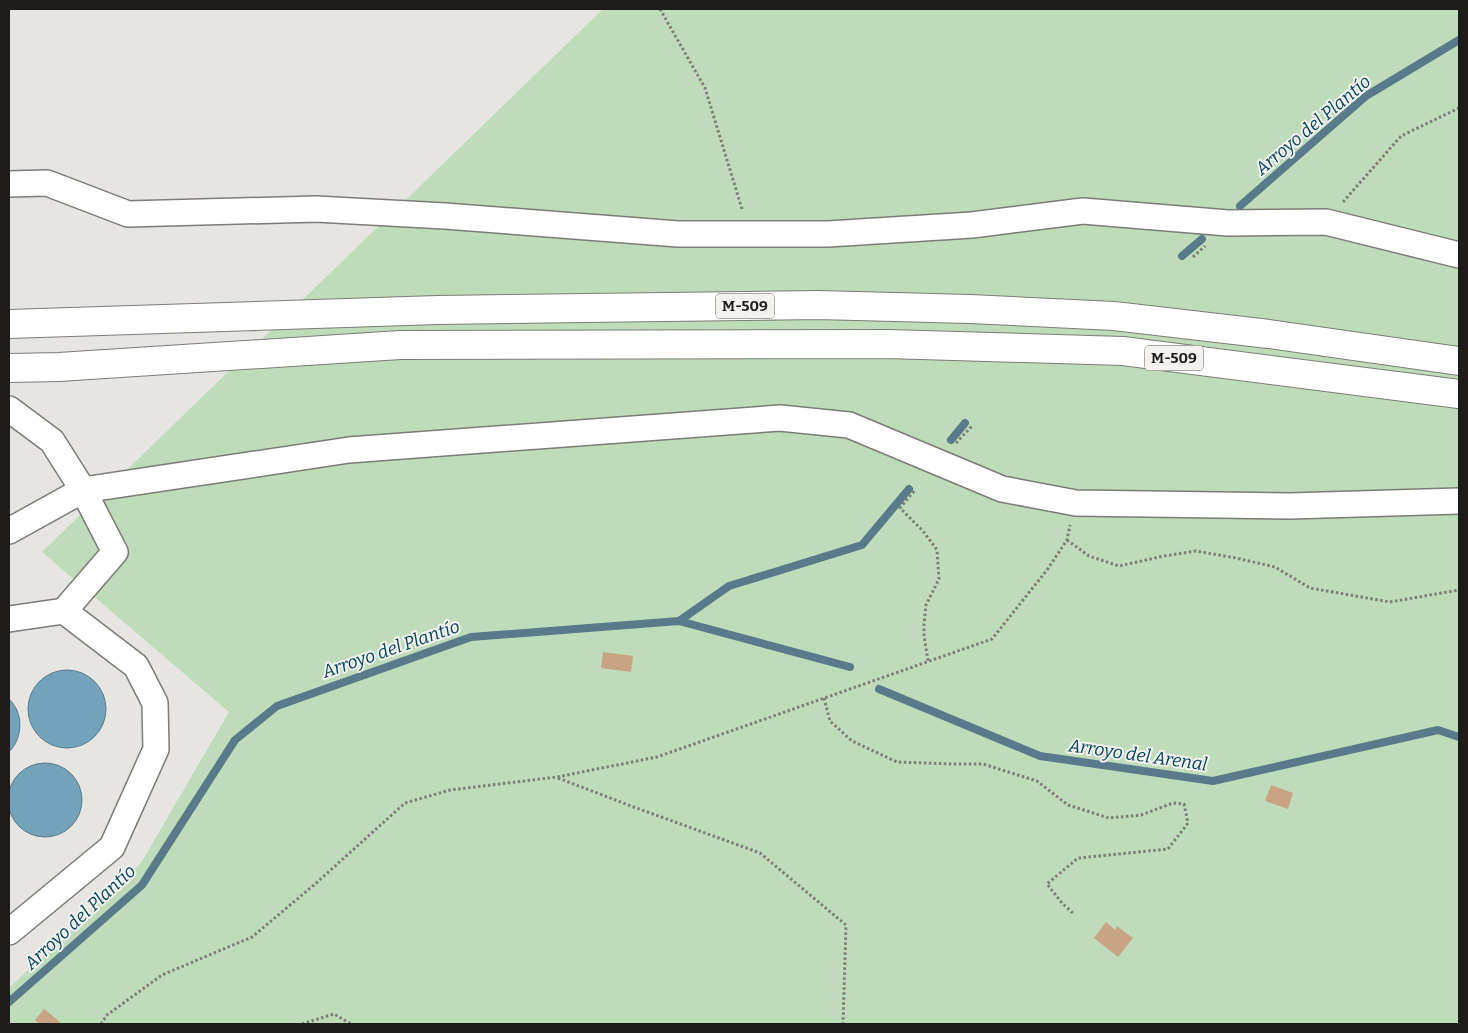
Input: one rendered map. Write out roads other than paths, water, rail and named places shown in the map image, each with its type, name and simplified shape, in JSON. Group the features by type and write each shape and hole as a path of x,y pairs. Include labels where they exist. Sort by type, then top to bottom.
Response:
{"highway":[{"name":"M-509","path":"18,324 438,310 818,305 970,309 1114,316 1269,334 1459,361"},
{"name":"M-509","path":"9,368 400,344 888,344 1123,352 1459,394"}],"lane":[{"path":"9,184 47,183 128,214 316,209 446,216 678,234 828,234 972,225 1083,211 1228,223 1326,222 1459,255"},
{"path":"9,409 52,440 83,490 115,552 64,611 9,619"},
{"path":"10,529 83,490 349,450 780,418 849,425 1002,489 1076,503 1290,506 1459,501"},
{"path":"9,932 112,846 156,748 155,703 136,666 64,611"}],"water":[{"path":"59,670 75,670 89,676 100,687 106,701 106,717 100,731 89,742 75,748 59,748 45,742 34,731 28,717 28,701 34,687 45,676"},
{"path":"9,699 17,711 20,726 17,740 9,752"},
{"path":"45,763 59,766 71,774 79,786 82,800 79,814 71,826 59,834 45,837 31,834 19,826 11,814 8,800 11,786 19,774 31,766"}],"waterway":[{"name":"Arroyo del Plantío","path":"1240,206 1366,96 1459,40"},
{"path":"1182,256 1202,239"},
{"name":"Arroyo del Plantío","path":"951,440 965,423"},
{"name":"Arroyo del Plantío","path":"9,1002 142,885 235,740 277,706 471,637 679,621 729,586 862,545 909,489"},
{"path":"679,621 850,667"},
{"name":"Arroyo del Arenal","path":"879,689 1040,756 1213,781 1438,730 1459,737"}]}
